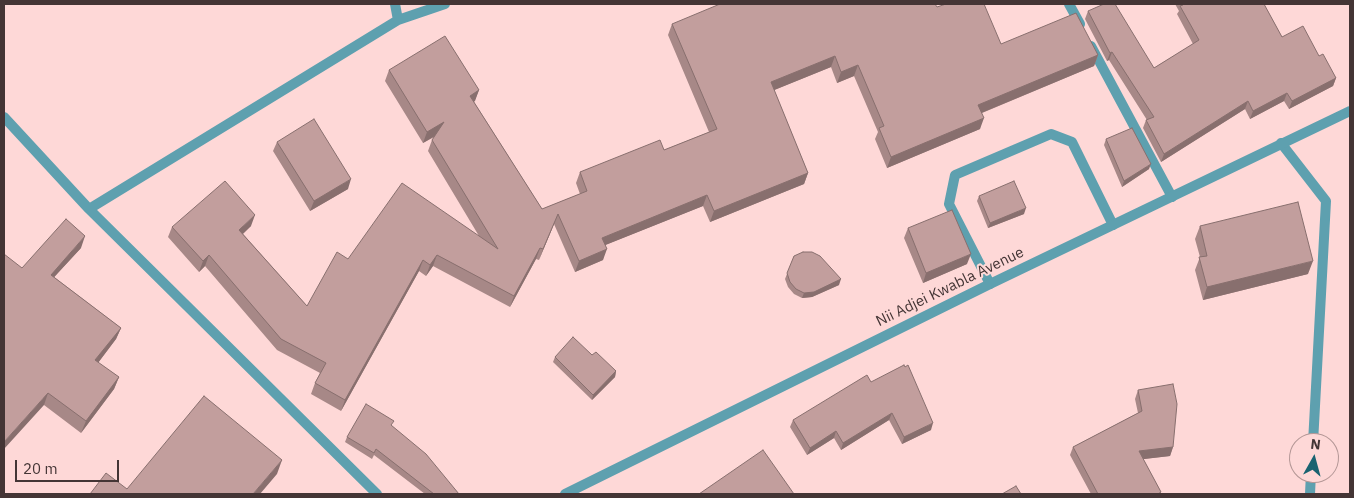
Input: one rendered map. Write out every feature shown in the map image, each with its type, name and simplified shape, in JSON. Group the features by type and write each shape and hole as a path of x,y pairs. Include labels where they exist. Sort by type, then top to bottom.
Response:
{"street":[{"path":"394,4 398,20"},
{"path":"89,209 398,20 446,4"},
{"path":"1068,4 1172,197"},
{"name":"Nii Adjei Kwabla Avenue","path":"565,494 990,284 1350,111"},
{"path":"4,117 89,209 377,494"},
{"path":"990,284 949,204 955,175 1051,134 1072,142 1113,224"},
{"path":"1281,143 1326,201 1314,433"}],"building":[{"path":"720,4 935,4 937,7 946,4 984,4 1001,44 1076,13 1098,55 978,105 984,118 891,157 879,128 884,126 858,65 841,72 835,56 771,82 808,173 714,211 707,195 602,238 607,249 579,261 558,214 543,249 540,248 514,296 437,255 430,265 423,260 345,400 315,383 326,363 281,339 209,255 203,261 172,227 225,181 255,215 239,230 307,306 337,252 348,259 402,183 498,249 432,140 444,122 427,132 389,70 445,36 479,90 470,96 542,209 587,191 580,172 660,140 664,150 717,129 672,24"},
{"path":"1104,4 1115,4 1154,68 1199,40 1180,6 1182,4 1264,4 1282,37 1303,26 1319,56 1323,54 1336,78 1292,101 1287,93 1253,111 1248,101 1164,154 1146,120 1154,117 1112,52 1110,53 1088,11"},
{"path":"314,119 351,179 314,201 277,142"},
{"path":"1132,128 1151,164 1124,181 1106,139"},
{"path":"1014,181 1026,208 990,223 979,196"},
{"path":"1298,202 1313,261 1207,287 1199,257 1207,256 1200,226"},
{"path":"952,210 971,254 926,273 908,228"},
{"path":"66,219 85,236 51,275 121,328 95,360 119,377 86,421 48,393 4,442 4,254 22,268"},
{"path":"803,252 812,252 820,256 841,279 814,292 804,293 796,289 790,282 787,273 794,256"},
{"path":"573,337 592,355 596,352 616,371 593,395 555,357"},
{"path":"904,365 905,367 908,365 933,423 904,437 892,413 843,443 836,431 810,448 793,420 867,375 871,382"},
{"path":"1173,384 1177,404 1173,447 1139,451 1161,492 1158,494 1098,494 1073,447 1142,411 1138,390"},
{"path":"204,396 282,460 253,494 90,494 106,473 127,489"},
{"path":"366,404 394,421 391,425 426,454 459,494 434,494 376,449 374,453 347,437"},
{"path":"763,450 794,494 699,494"},
{"path":"1016,486 1021,494 1002,494"}]}
